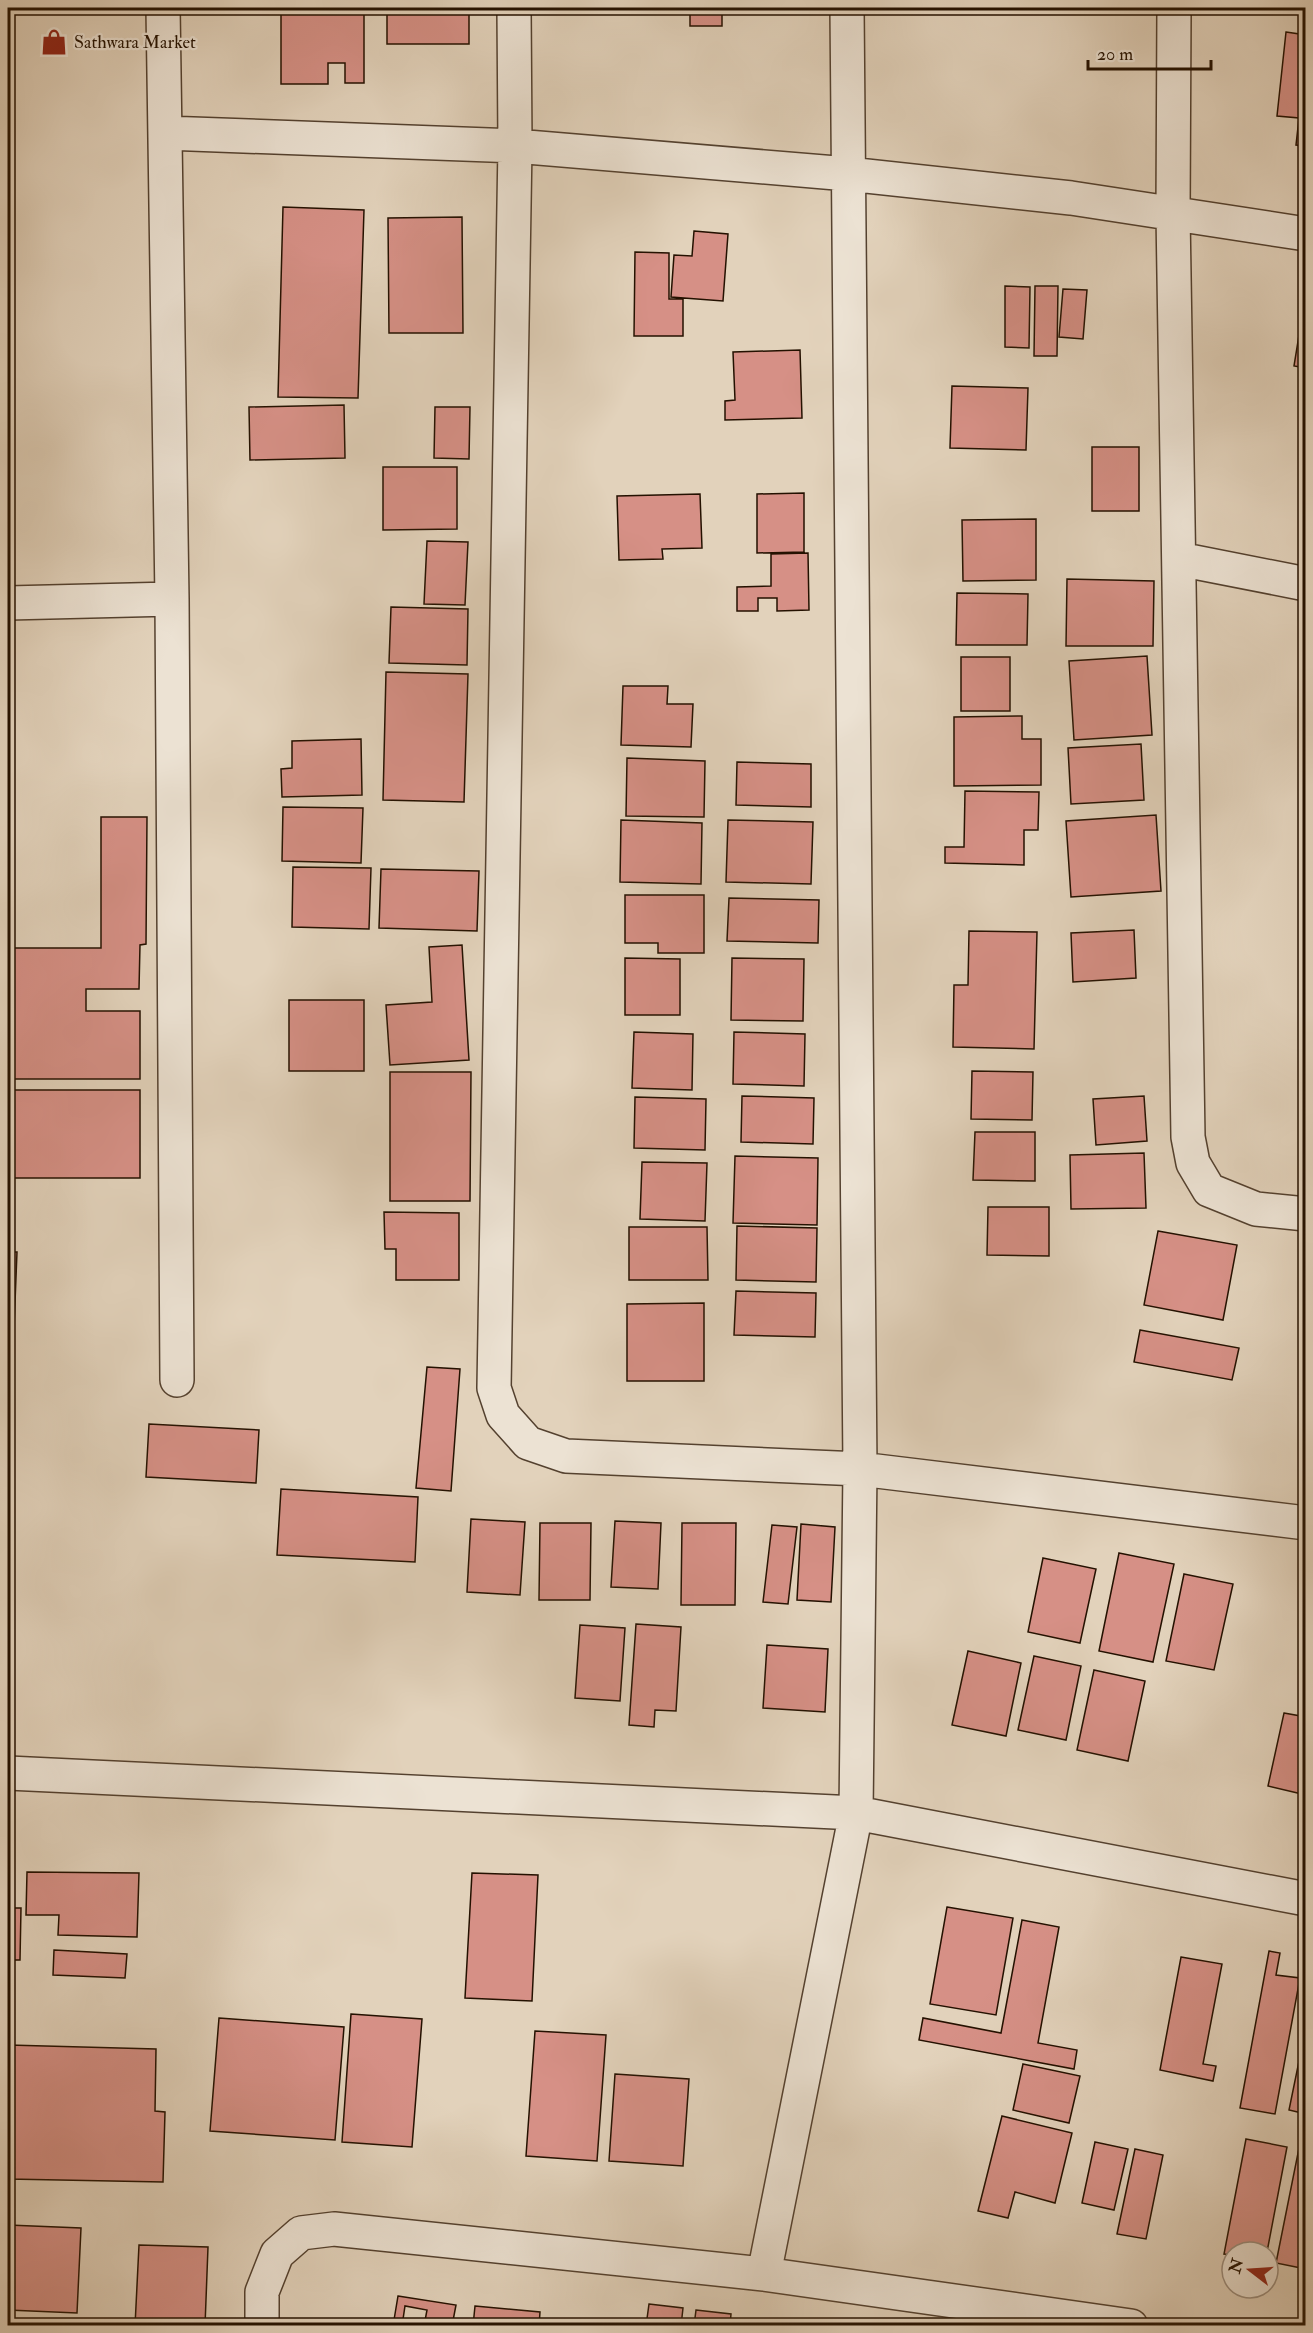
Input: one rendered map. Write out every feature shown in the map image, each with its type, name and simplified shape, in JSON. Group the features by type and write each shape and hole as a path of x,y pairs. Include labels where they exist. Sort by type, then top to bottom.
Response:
{"street":[{"path":"163,8 172,599 177,1380"},
{"path":"514,8 515,146 494,1388 503,1415 528,1443 566,1456 860,1469 1305,1522"},
{"path":"764,2274 856,1813 860,1469 847,8"},
{"path":"1174,8 1173,214 1187,1125 1192,1163 1209,1190 1257,1209 1305,1215"},
{"path":"165,133 515,146 848,174 1071,198 1305,234"},
{"path":"1179,558 1305,584"},
{"path":"8,603 172,599"},
{"path":"8,1773 856,1813 1305,1899"},
{"path":"262,2325 262,2292 277,2254 300,2233 334,2229 764,2274 1131,2325"}],"building":[{"path":"235,8 254,8 254,10 235,10"},
{"path":"281,8 364,8 364,83 345,83 345,63 328,63 328,84 281,84"},
{"path":"387,8 469,8 469,44 387,44"},
{"path":"690,8 722,8 722,26 690,26"},
{"path":"1286,32 1306,35 1306,146 1296,145 1299,118 1277,116"},
{"path":"283,207 364,210 358,398 278,397"},
{"path":"462,217 463,333 389,333 388,218"},
{"path":"694,231 728,234 723,301 671,297 674,255 692,256"},
{"path":"635,252 669,253 669,299 683,299 683,336 634,336"},
{"path":"1005,286 1030,287 1029,348 1005,347"},
{"path":"1035,286 1058,286 1057,356 1034,356"},
{"path":"1063,289 1087,290 1083,339 1059,337"},
{"path":"1301,323 1306,324 1306,368 1294,366"},
{"path":"800,350 802,418 725,420 725,401 735,400 733,352"},
{"path":"952,386 1028,388 1026,450 950,448"},
{"path":"344,405 345,458 250,460 249,407"},
{"path":"435,407 470,407 469,459 434,458"},
{"path":"1092,447 1139,447 1139,511 1092,511"},
{"path":"383,467 457,467 457,529 383,530"},
{"path":"804,493 804,552 757,553 757,494"},
{"path":"700,494 702,548 662,549 663,559 619,560 617,496"},
{"path":"1036,519 1036,580 963,581 962,520"},
{"path":"427,541 468,542 465,605 424,604"},
{"path":"808,553 809,610 777,611 777,598 758,598 758,611 737,611 737,587 771,586 771,554"},
{"path":"1067,579 1154,581 1153,646 1066,646"},
{"path":"957,593 1028,594 1027,645 956,645"},
{"path":"391,607 468,609 467,665 389,663"},
{"path":"1147,656 1152,735 1074,740 1069,661"},
{"path":"961,657 1010,657 1010,711 961,711"},
{"path":"386,672 468,674 464,802 383,800"},
{"path":"623,686 668,686 667,704 693,704 691,747 621,745"},
{"path":"1022,716 1022,739 1041,739 1041,785 954,786 954,717"},
{"path":"361,739 362,795 282,797 281,769 292,768 292,741"},
{"path":"1141,744 1144,800 1071,804 1068,748"},
{"path":"627,758 705,761 704,817 626,816"},
{"path":"737,762 811,764 811,807 736,805"},
{"path":"965,791 1039,792 1038,830 1024,830 1024,865 945,863 945,847 964,847"},
{"path":"283,807 363,808 361,863 282,861"},
{"path":"1156,815 1161,891 1071,897 1066,821"},
{"path":"101,817 147,817 146,944 140,945 139,989 86,989 86,1011 140,1011 140,1079 8,1079 8,948 101,948"},
{"path":"621,820 702,823 701,884 620,882"},
{"path":"728,820 813,822 811,884 726,882"},
{"path":"293,867 371,868 369,929 292,927"},
{"path":"381,869 479,871 477,931 379,928"},
{"path":"625,895 704,895 704,953 658,953 658,943 625,943"},
{"path":"729,898 819,900 818,943 727,941"},
{"path":"1134,930 1136,978 1073,982 1071,933"},
{"path":"969,931 1037,932 1034,1049 953,1047 954,985 968,985"},
{"path":"462,945 469,1060 390,1065 386,1005 432,1002 429,947"},
{"path":"625,958 680,959 680,1015 625,1015"},
{"path":"732,958 804,959 803,1021 731,1020"},
{"path":"289,1000 364,1000 364,1071 289,1071"},
{"path":"634,1032 693,1034 692,1090 632,1088"},
{"path":"734,1032 805,1034 804,1086 733,1084"},
{"path":"972,1071 1033,1072 1032,1120 971,1119"},
{"path":"390,1072 471,1072 470,1201 390,1201"},
{"path":"8,1090 140,1090 140,1178 8,1178"},
{"path":"742,1096 814,1098 813,1144 741,1142"},
{"path":"1144,1096 1147,1141 1096,1145 1093,1099"},
{"path":"635,1097 706,1099 705,1150 634,1148"},
{"path":"975,1132 1035,1132 1035,1181 973,1180"},
{"path":"1144,1153 1146,1208 1071,1209 1070,1155"},
{"path":"735,1156 818,1158 817,1225 733,1223"},
{"path":"642,1162 707,1163 705,1221 640,1219"},
{"path":"988,1207 1049,1207 1049,1256 987,1255"},
{"path":"384,1212 459,1213 459,1280 396,1280 396,1249 385,1249"},
{"path":"737,1226 817,1228 816,1282 736,1280"},
{"path":"629,1227 707,1227 708,1280 629,1280"},
{"path":"1158,1231 1237,1245 1223,1320 1144,1305"},
{"path":"8,1252 17,1252 14,1328 8,1328"},
{"path":"736,1291 816,1293 815,1337 734,1335"},
{"path":"704,1303 704,1381 627,1381 627,1304"},
{"path":"1140,1330 1239,1348 1232,1380 1134,1362"},
{"path":"427,1367 460,1369 451,1491 416,1488"},
{"path":"149,1424 259,1430 256,1483 146,1477"},
{"path":"281,1489 418,1497 415,1562 277,1555"},
{"path":"471,1519 525,1522 520,1595 467,1592"},
{"path":"615,1521 661,1523 658,1589 611,1587"},
{"path":"540,1523 591,1523 590,1600 539,1600"},
{"path":"682,1523 736,1523 735,1605 681,1605"},
{"path":"801,1524 835,1527 831,1602 797,1600"},
{"path":"772,1525 797,1527 788,1604 763,1602"},
{"path":"1119,1553 1174,1564 1153,1662 1099,1651"},
{"path":"1043,1558 1096,1569 1080,1643 1028,1632"},
{"path":"1184,1574 1233,1584 1214,1670 1166,1661"},
{"path":"636,1624 681,1627 676,1711 655,1710 654,1727 629,1725"},
{"path":"580,1625 625,1628 620,1701 575,1698"},
{"path":"767,1645 828,1649 825,1712 763,1708"},
{"path":"968,1651 1021,1663 1006,1736 952,1725"},
{"path":"1034,1656 1081,1666 1066,1740 1018,1730"},
{"path":"1094,1670 1145,1681 1128,1761 1077,1750"},
{"path":"1284,1713 1306,1717 1306,1795 1268,1786"},
{"path":"27,1872 139,1873 137,1937 58,1935 59,1915 26,1915"},
{"path":"472,1873 538,1875 532,2001 465,1998"},
{"path":"947,1907 1013,1918 996,2015 930,2004"},
{"path":"8,1908 21,1908 20,1960 8,1960"},
{"path":"1022,1920 1059,1927 1038,2043 1077,2050 1074,2069 919,2040 923,2018 1001,2033"},
{"path":"54,1950 127,1954 125,1978 53,1975"},
{"path":"1269,1951 1280,1953 1276,1975 1300,1978 1275,2114 1240,2108"},
{"path":"1181,1957 1222,1964 1203,2064 1216,2066 1213,2081 1160,2070"},
{"path":"351,2014 422,2019 412,2147 342,2142"},
{"path":"219,2018 344,2027 335,2140 210,2131"},
{"path":"1306,2027 1306,2114 1289,2110"},
{"path":"535,2031 606,2035 597,2161 526,2156"},
{"path":"8,2045 156,2049 155,2111 165,2112 163,2182 8,2179"},
{"path":"1023,2064 1080,2076 1069,2123 1013,2110"},
{"path":"615,2074 689,2079 683,2166 609,2161"},
{"path":"1002,2116 1072,2133 1055,2203 1015,2192 1008,2218 978,2211"},
{"path":"1246,2139 1287,2147 1269,2240 1227,2240"},
{"path":"1095,2142 1128,2149 1114,2210 1082,2203"},
{"path":"1299,2148 1306,2149 1306,2269 1280,2264 1280,2243"},
{"path":"1135,2149 1163,2155 1146,2239 1117,2234"},
{"path":"8,2225 81,2228 77,2313 8,2310"},
{"path":"139,2245 208,2247 205,2326 135,2326"},
{"path":"398,2296 456,2305 452,2326 424,2326 427,2310 405,2306 402,2326 393,2326"},
{"path":"649,2304 683,2308 681,2326 646,2326"},
{"path":"475,2306 540,2312 539,2326 473,2326"},
{"path":"696,2310 731,2314 730,2326 694,2326"}],"place":[{"name":"Sathwara Market","path":"54,42"}]}
